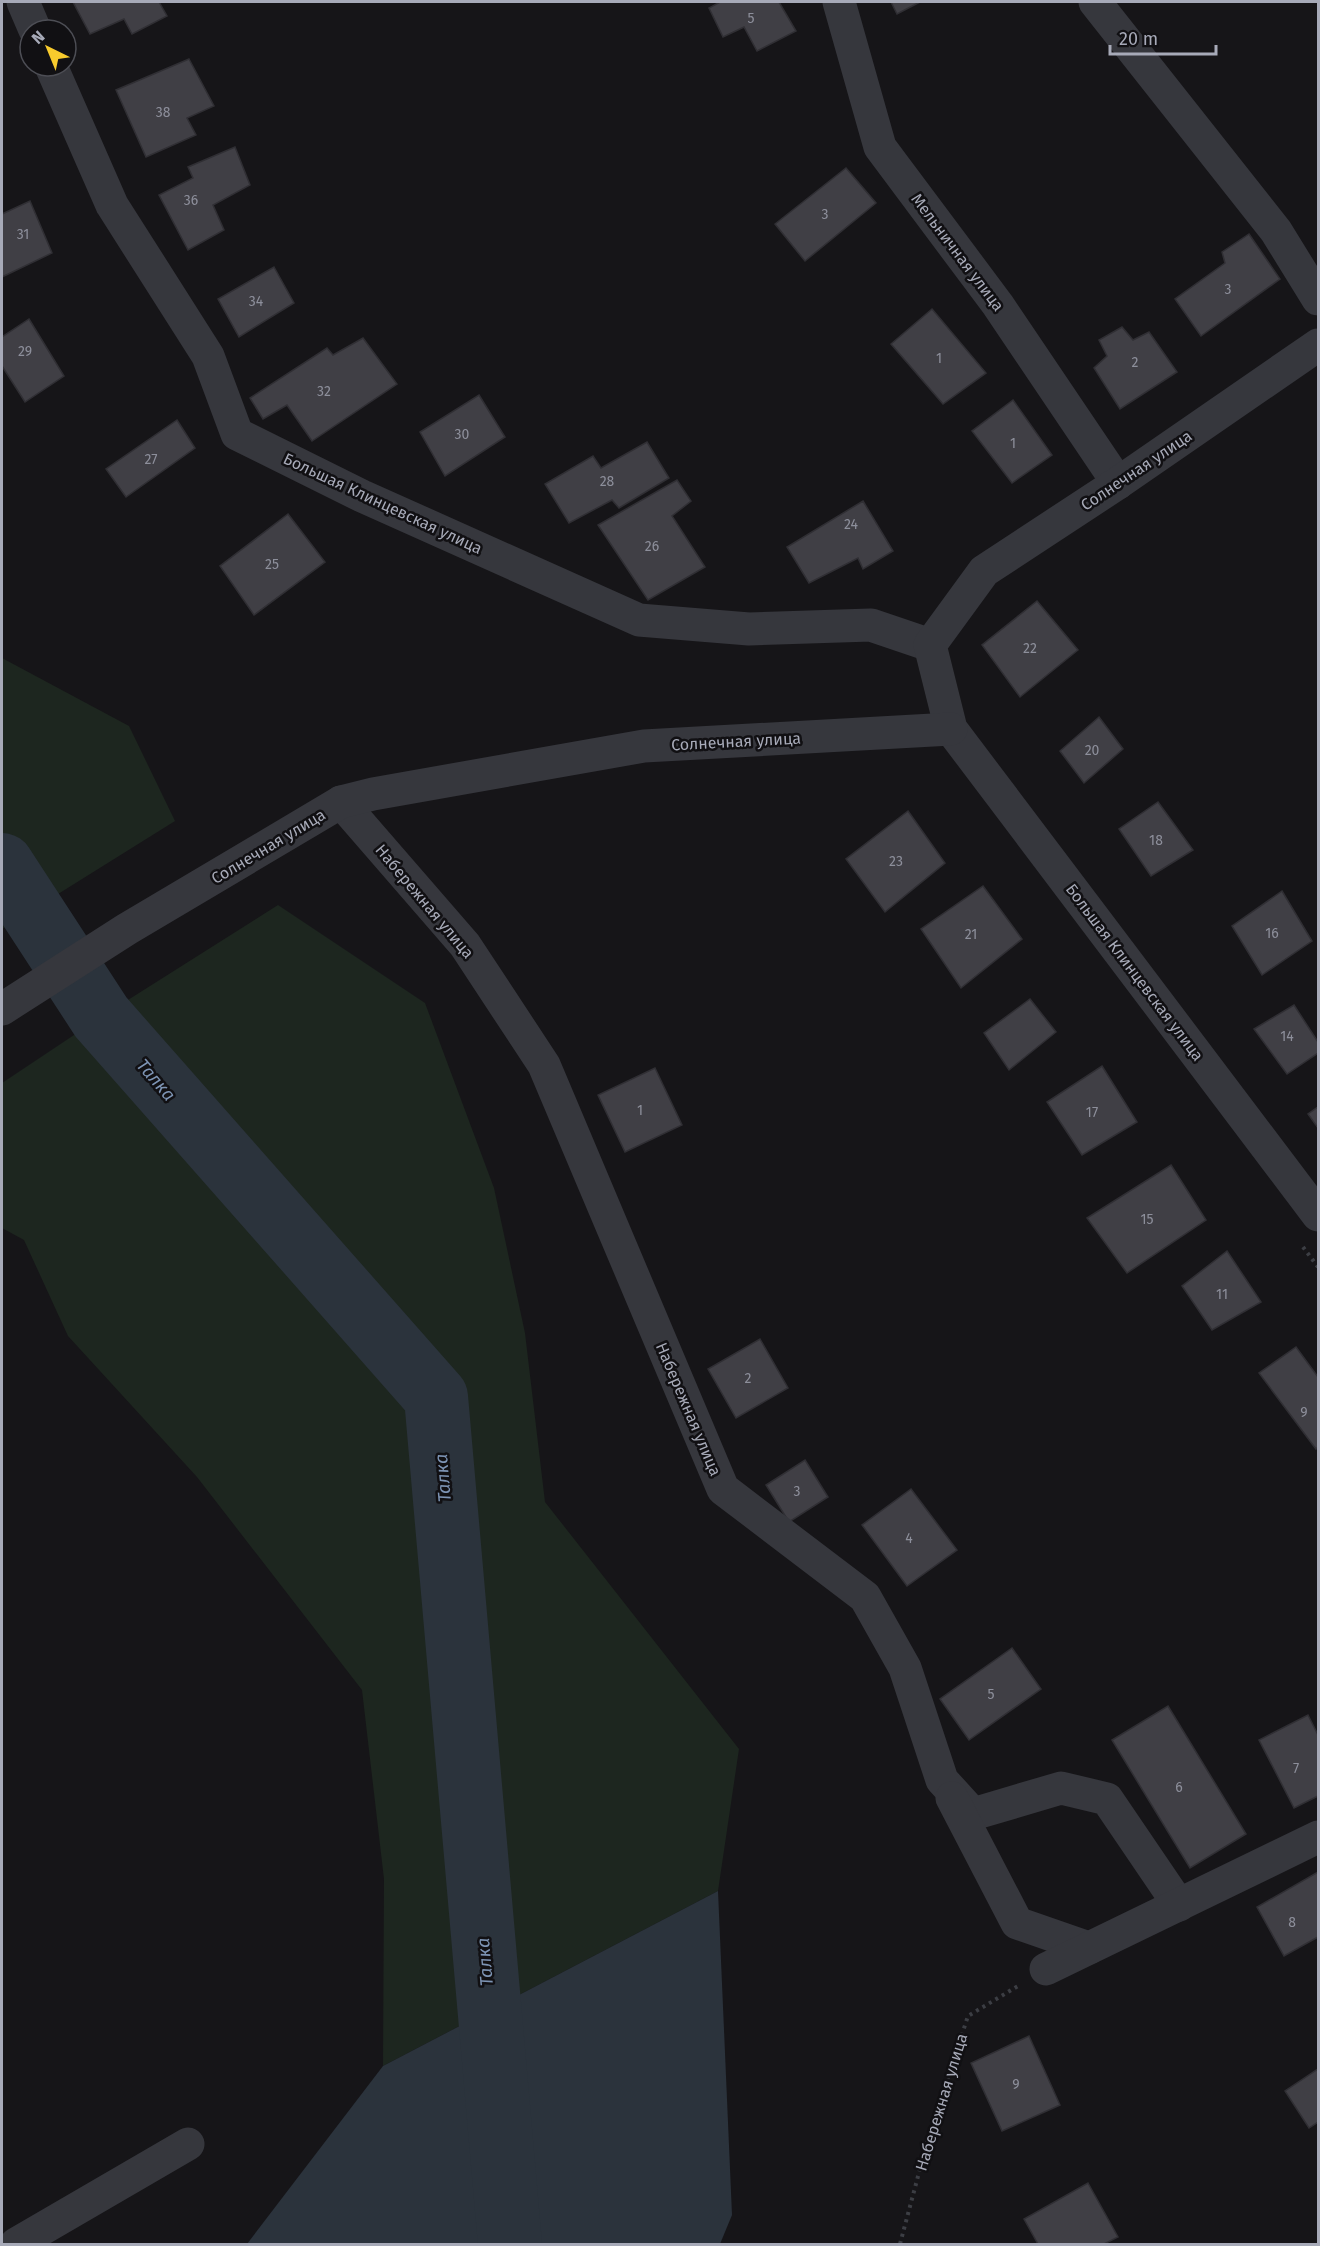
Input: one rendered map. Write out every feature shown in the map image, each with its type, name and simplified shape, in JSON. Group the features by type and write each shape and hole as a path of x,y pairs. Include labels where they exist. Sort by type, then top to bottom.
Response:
{"street":[{"path":"23,2 30,18"},
{"name":"Мельничная улица","path":"839,2 880,147 998,305 1118,483"},
{"path":"1095,2 1276,231 1318,299"},
{"name":"Большая Клинцевская улица","path":"56,78 112,205 208,356 237,434 362,496 639,620 749,629 871,626 930,645"},
{"name":"Солнечная улица","path":"930,645 984,571 1118,483 1318,345"},
{"path":"930,645 951,729"},
{"name":"Солнечная улица","path":"2,1009 128,929 341,802 373,794 644,746 951,729"},
{"name":"Большая Клинцевская улица","path":"951,729 1318,1215"},
{"name":"Набережная улица","path":"341,802 465,945 544,1065 723,1489 865,1597 905,1668 942,1780 973,1814 1061,1788 1107,1799 1179,1905"},
{"path":"942,1780 1017,1923 1089,1948"},
{"path":"1046,1969 1318,1837"},
{"path":"16,2244 188,2144"}],"path":[{"name":"Набережная улица","path":"900,2244 929,2135 968,2016 1046,1969"}],"shaded area":[{"path":"2,658 129,726 175,821 2,929"},
{"path":"278,905 425,1003 494,1188 525,1333 545,1502 739,1749 718,1891 383,2066 384,1879 362,1690 197,1477 68,1336 24,1240 2,1228 2,1083 101,1017"},
{"path":"718,1891 732,2215 720,2244 247,2244 383,2066"}],"building":[{"path":"73,2 159,2 167,16 132,34 124,19 90,34"},
{"path":"720,2 779,2 796,31 757,51 744,27 723,37 709,8"},
{"path":"891,2 920,2 897,14"},
{"path":"189,59 214,106 187,118 196,135 146,157 116,90"},
{"path":"235,147 250,185 213,205 224,230 188,250 159,195 193,178 188,167"},
{"path":"846,168 876,203 805,261 775,224"},
{"path":"30,201 52,253 2,277 2,214"},
{"path":"1249,234 1280,279 1201,336 1175,299 1225,263 1222,252"},
{"path":"274,267 294,303 239,337 218,299"},
{"path":"932,309 986,373 943,404 891,344"},
{"path":"29,319 64,376 25,402 2,366 2,337"},
{"path":"1122,327 1133,340 1149,332 1177,372 1120,409 1094,368 1107,356 1099,340"},
{"path":"363,338 397,384 312,441 287,405 263,419 250,398 327,348 333,355"},
{"path":"479,395 505,437 445,476 420,432"},
{"path":"1013,400 1052,455 1012,483 972,431"},
{"path":"177,420 195,448 126,497 106,469"},
{"path":"647,442 669,478 619,508 612,500 569,523 545,484 593,456 601,468"},
{"path":"677,480 691,501 672,516 705,567 648,600 598,525"},
{"path":"863,501 893,551 863,569 858,558 809,583 787,547"},
{"path":"288,514 325,562 254,615 220,566"},
{"path":"1037,601 1078,650 1020,697 982,645"},
{"path":"1099,717 1123,749 1084,783 1060,751"},
{"path":"1158,802 1193,850 1151,876 1119,829"},
{"path":"908,811 945,863 885,912 846,859"},
{"path":"983,886 1022,939 961,988 921,929"},
{"path":"1282,891 1312,941 1262,975 1232,926"},
{"path":"1030,999 1056,1032 1009,1070 984,1033"},
{"path":"1294,1005 1318,1042 1318,1053 1287,1074 1254,1029"},
{"path":"1102,1066 1137,1122 1082,1155 1047,1102"},
{"path":"655,1068 682,1125 625,1152 598,1095"},
{"path":"1318,1107 1318,1128 1308,1114"},
{"path":"1171,1165 1206,1220 1127,1273 1087,1218"},
{"path":"1227,1251 1261,1302 1212,1330 1182,1286"},
{"path":"760,1339 788,1388 736,1418 708,1369"},
{"path":"1296,1347 1318,1377 1318,1447 1316,1449 1259,1373"},
{"path":"805,1460 828,1497 789,1522 766,1485"},
{"path":"911,1489 957,1550 907,1586 862,1525"},
{"path":"1012,1648 1041,1689 969,1740 940,1699"},
{"path":"1168,1706 1246,1834 1190,1868 1112,1740"},
{"path":"1308,1715 1318,1735 1318,1796 1294,1808 1259,1740"},
{"path":"1318,1872 1318,1937 1284,1956 1257,1907"},
{"path":"1029,2036 1060,2105 1002,2131 971,2063"},
{"path":"1318,2069 1318,2122 1309,2128 1285,2091"},
{"path":"1088,2183 1118,2237 1104,2244 1038,2244 1024,2219"}],"waterway":[{"name":"Талка","path":"2,865 101,1017 436,1397 510,2244"}]}
